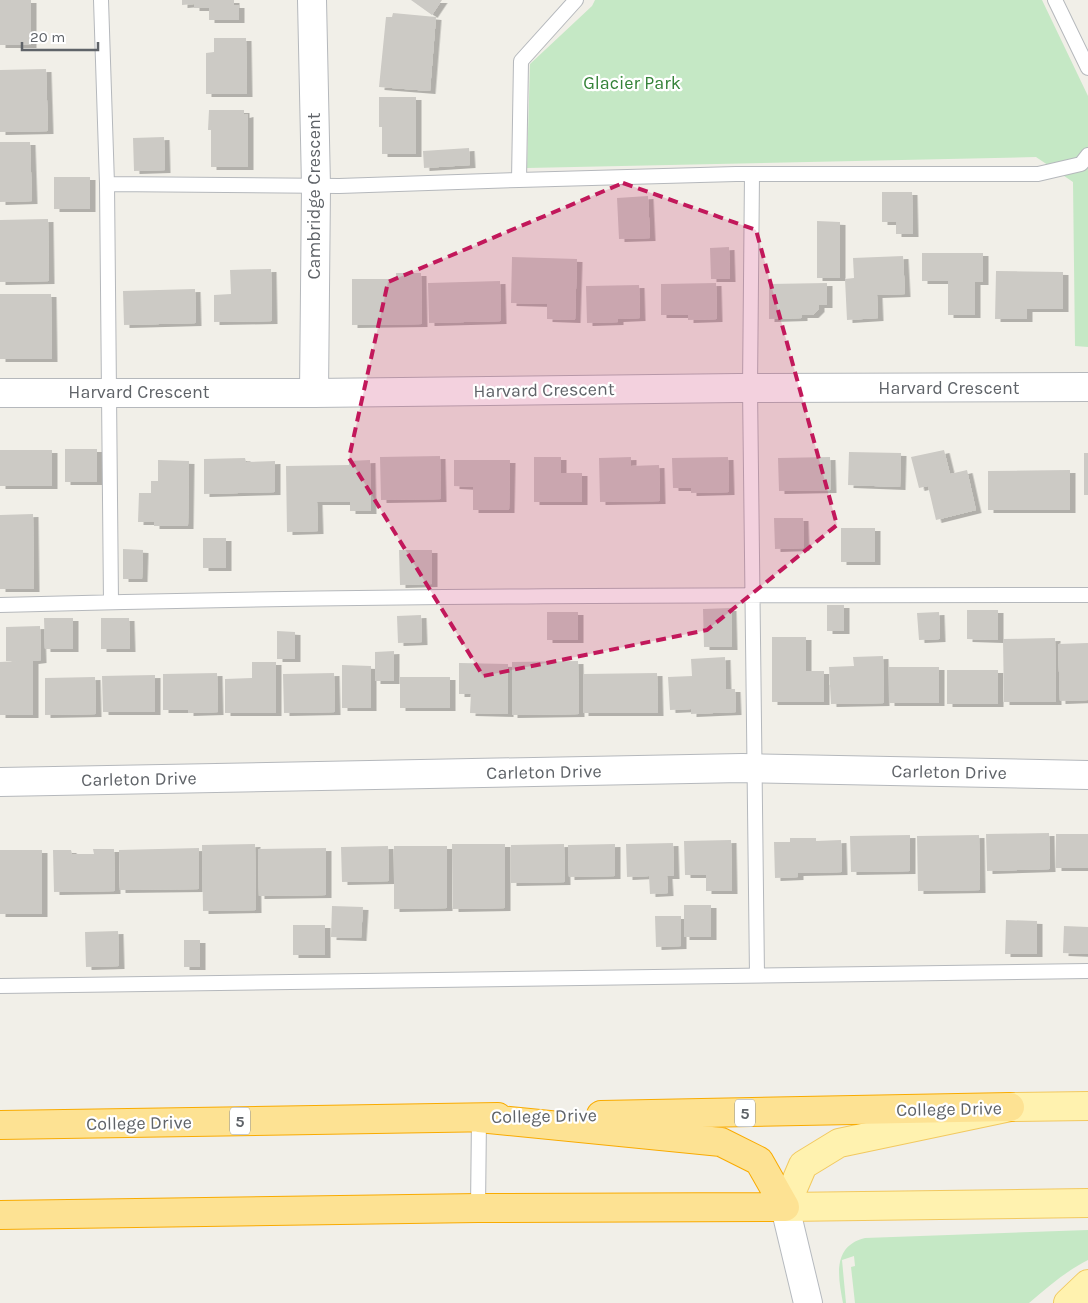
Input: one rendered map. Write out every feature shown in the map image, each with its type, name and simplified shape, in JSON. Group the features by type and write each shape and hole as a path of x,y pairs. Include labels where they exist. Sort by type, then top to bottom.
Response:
{"highway":[{"name":"College Drive","path":"0,1125 1010,1108"},
{"path":"0,1215 478,1208 785,1206 759,1161 721,1142 480,1118"}],"main road":[{"name":"College Drive","path":"1010,1108 1088,1106"},
{"path":"1010,1108 838,1143 803,1165 785,1206 1088,1203"},
{"path":"1068,1303 1088,1284"}],"street":[{"name":"Cambridge Crescent","path":"312,0 316,186 314,393"},
{"name":"Harvard Crescent","path":"0,393 314,393 750,388 1088,387"},
{"name":"Carleton Drive","path":"0,782 754,768 1088,775"},
{"path":"785,1206 808,1303"}],"lane":[{"path":"101,0 107,184 111,602"},
{"path":"519,180 521,61 576,0"},
{"path":"1055,0 1088,68"},
{"path":"107,184 316,186 752,174 1038,174 1081,164 1088,155"},
{"path":"752,174 750,388 757,975"},
{"path":"0,605 111,602 752,595 1088,595"},
{"path":"0,986 1088,971"},
{"path":"478,1208 480,1118"}],"highlighted area":[{"path":"623,183 756,230 837,525 707,630 483,676 349,458 388,282"}],"green space":[{"name":"Glacier Park","path":"595,0 1042,0 1088,96 1088,347 1075,346 1073,182 1036,157 527,168 530,64 592,6"},
{"path":"1088,1230 1088,1260 1065,1274 1029,1303 855,1303 851,1267 855,1266 854,1256 842,1260 846,1303 843,1303 839,1273 842,1255 854,1242 865,1238"}],"building":[{"path":"0,0 31,0 31,45 0,45"},
{"path":"182,0 234,0 234,5 239,5 239,20 209,20 209,8 194,8 194,4 182,5"},
{"path":"411,0 442,0 432,15"},
{"path":"393,13 436,17 430,91 379,87 386,17 392,17"},
{"path":"214,38 246,38 247,94 206,94 206,53 214,52"},
{"path":"46,69 48,131 0,132 0,70"},
{"path":"379,97 416,97 416,154 382,154 382,127 379,127"},
{"path":"209,110 244,110 244,115 248,114 248,167 211,167 211,130 208,130"},
{"path":"164,137 165,170 134,171 133,138"},
{"path":"0,142 30,142 32,201 0,202"},
{"path":"469,148 470,165 424,168 423,151"},
{"path":"54,177 90,177 90,209 54,209"},
{"path":"882,192 912,192 913,234 896,234 896,222 882,222"},
{"path":"648,196 650,238 619,239 617,198"},
{"path":"48,219 49,281 0,282 0,220"},
{"path":"817,221 840,222 840,278 817,278"},
{"path":"729,247 730,279 711,279 710,248"},
{"path":"922,253 983,253 983,282 975,282 975,315 948,315 948,281 922,281"},
{"path":"903,256 905,294 877,295 878,318 847,320 845,279 854,278 853,258"},
{"path":"512,257 577,259 575,320 547,319 547,304 511,303"},
{"path":"271,269 272,321 214,322 214,295 231,294 230,270"},
{"path":"996,271 1063,272 1063,309 1027,309 1027,319 995,319"},
{"path":"396,273 421,273 422,324 352,325 352,279 396,279"},
{"path":"500,281 501,321 429,323 428,283"},
{"path":"716,283 717,319 688,320 688,315 661,315 661,284"},
{"path":"827,283 827,305 819,305 819,309 813,315 802,315 802,318 769,319 769,284"},
{"path":"639,285 640,318 618,319 618,322 587,323 586,286"},
{"path":"195,289 196,323 124,325 123,291"},
{"path":"0,294 51,294 52,359 0,359"},
{"path":"65,449 97,449 97,482 65,482"},
{"path":"0,450 52,450 52,486 0,486"},
{"path":"944,450 950,474 967,470 976,510 936,520 928,486 919,488 911,457"},
{"path":"849,452 901,453 900,487 848,485"},
{"path":"1084,453 1088,453 1088,495 1084,495"},
{"path":"440,456 441,499 381,500 380,457"},
{"path":"534,457 561,457 561,473 582,473 582,502 534,502"},
{"path":"631,457 631,466 659,465 660,501 600,502 599,458"},
{"path":"728,457 729,492 691,493 691,488 673,488 672,458"},
{"path":"830,457 831,490 779,491 778,458"},
{"path":"245,458 246,462 275,461 275,492 204,494 204,459"},
{"path":"158,460 189,461 188,526 154,526 154,522 138,522 139,493 151,493 151,481 158,481"},
{"path":"370,460 371,511 350,511 350,502 317,502 318,531 287,532 286,466 349,465 349,461"},
{"path":"454,460 510,460 509,510 473,510 473,487 454,486"},
{"path":"1070,470 1070,510 988,510 988,471"},
{"path":"33,514 34,589 0,589 0,515"},
{"path":"774,518 803,518 804,548 775,549"},
{"path":"841,528 875,528 875,562 841,562"},
{"path":"203,538 226,538 226,568 203,568"},
{"path":"123,549 143,550 142,579 123,579"},
{"path":"399,550 432,550 432,584 400,585"},
{"path":"827,605 844,605 844,631 827,631"},
{"path":"731,608 732,647 704,647 703,609"},
{"path":"967,610 998,610 998,640 967,639"},
{"path":"547,612 578,612 578,640 547,640"},
{"path":"939,612 940,639 919,640 917,613"},
{"path":"421,615 422,642 398,643 397,616"},
{"path":"44,618 73,618 73,649 45,649"},
{"path":"101,618 129,618 130,649 101,649"},
{"path":"40,626 41,660 33,661 33,715 0,715 0,662 20,661 6,661 6,627"},
{"path":"277,631 295,632 295,659 277,659"},
{"path":"772,637 806,637 806,671 824,671 824,702 772,702"},
{"path":"1055,638 1056,702 1004,702 1003,639"},
{"path":"1088,643 1088,700 1060,701 1058,644"},
{"path":"394,651 394,681 375,681 375,652"},
{"path":"883,656 884,703 831,704 829,667 854,666 853,657"},
{"path":"725,657 726,689 735,689 736,712 691,714 691,709 670,710 668,677 692,676 691,659"},
{"path":"578,661 579,714 512,715 512,662"},
{"path":"252,662 276,662 276,713 225,713 225,679 252,678"},
{"path":"459,663 508,664 508,714 470,713 471,694 459,694"},
{"path":"342,665 371,666 371,708 342,708"},
{"path":"889,667 939,667 939,703 889,703"},
{"path":"947,670 998,670 998,704 947,704"},
{"path":"217,673 218,712 188,713 188,710 163,710 163,674"},
{"path":"334,673 335,712 284,713 283,674"},
{"path":"657,673 658,713 583,713 583,674"},
{"path":"155,675 155,712 103,712 102,676"},
{"path":"95,677 96,714 45,715 45,678"},
{"path":"400,677 450,677 450,708 400,708"},
{"path":"1049,833 1050,869 987,871 986,834"},
{"path":"1056,834 1088,834 1088,868 1056,868"},
{"path":"910,835 910,871 851,872 850,836"},
{"path":"979,835 980,890 918,891 917,836"},
{"path":"790,838 816,838 816,841 841,840 842,872 798,873 798,877 775,878 774,842 790,842"},
{"path":"731,840 732,891 706,891 706,875 685,875 684,841"},
{"path":"673,843 674,876 667,876 668,893 650,894 649,876 627,877 626,844"},
{"path":"255,844 256,910 203,911 202,845"},
{"path":"452,844 505,844 505,908 453,909"},
{"path":"564,844 565,882 511,883 511,845"},
{"path":"615,844 615,876 569,877 568,845"},
{"path":"388,846 389,881 342,882 341,847"},
{"path":"394,846 447,846 447,908 394,909"},
{"path":"199,848 199,889 120,890 119,850"},
{"path":"326,848 326,895 259,896 258,849"},
{"path":"93,849 114,849 115,891 54,892 53,850 71,850 72,854 94,854"},
{"path":"0,850 42,850 42,914 0,914"},
{"path":"684,905 711,905 711,937 684,937"},
{"path":"332,906 363,907 361,938 331,937"},
{"path":"655,916 681,916 681,946 656,947"},
{"path":"1006,920 1037,921 1037,954 1005,954"},
{"path":"293,925 325,925 325,955 293,955"},
{"path":"1064,926 1088,927 1088,954 1063,953"},
{"path":"118,931 119,966 86,967 85,932"},
{"path":"184,940 200,940 200,967 184,967"}]}
